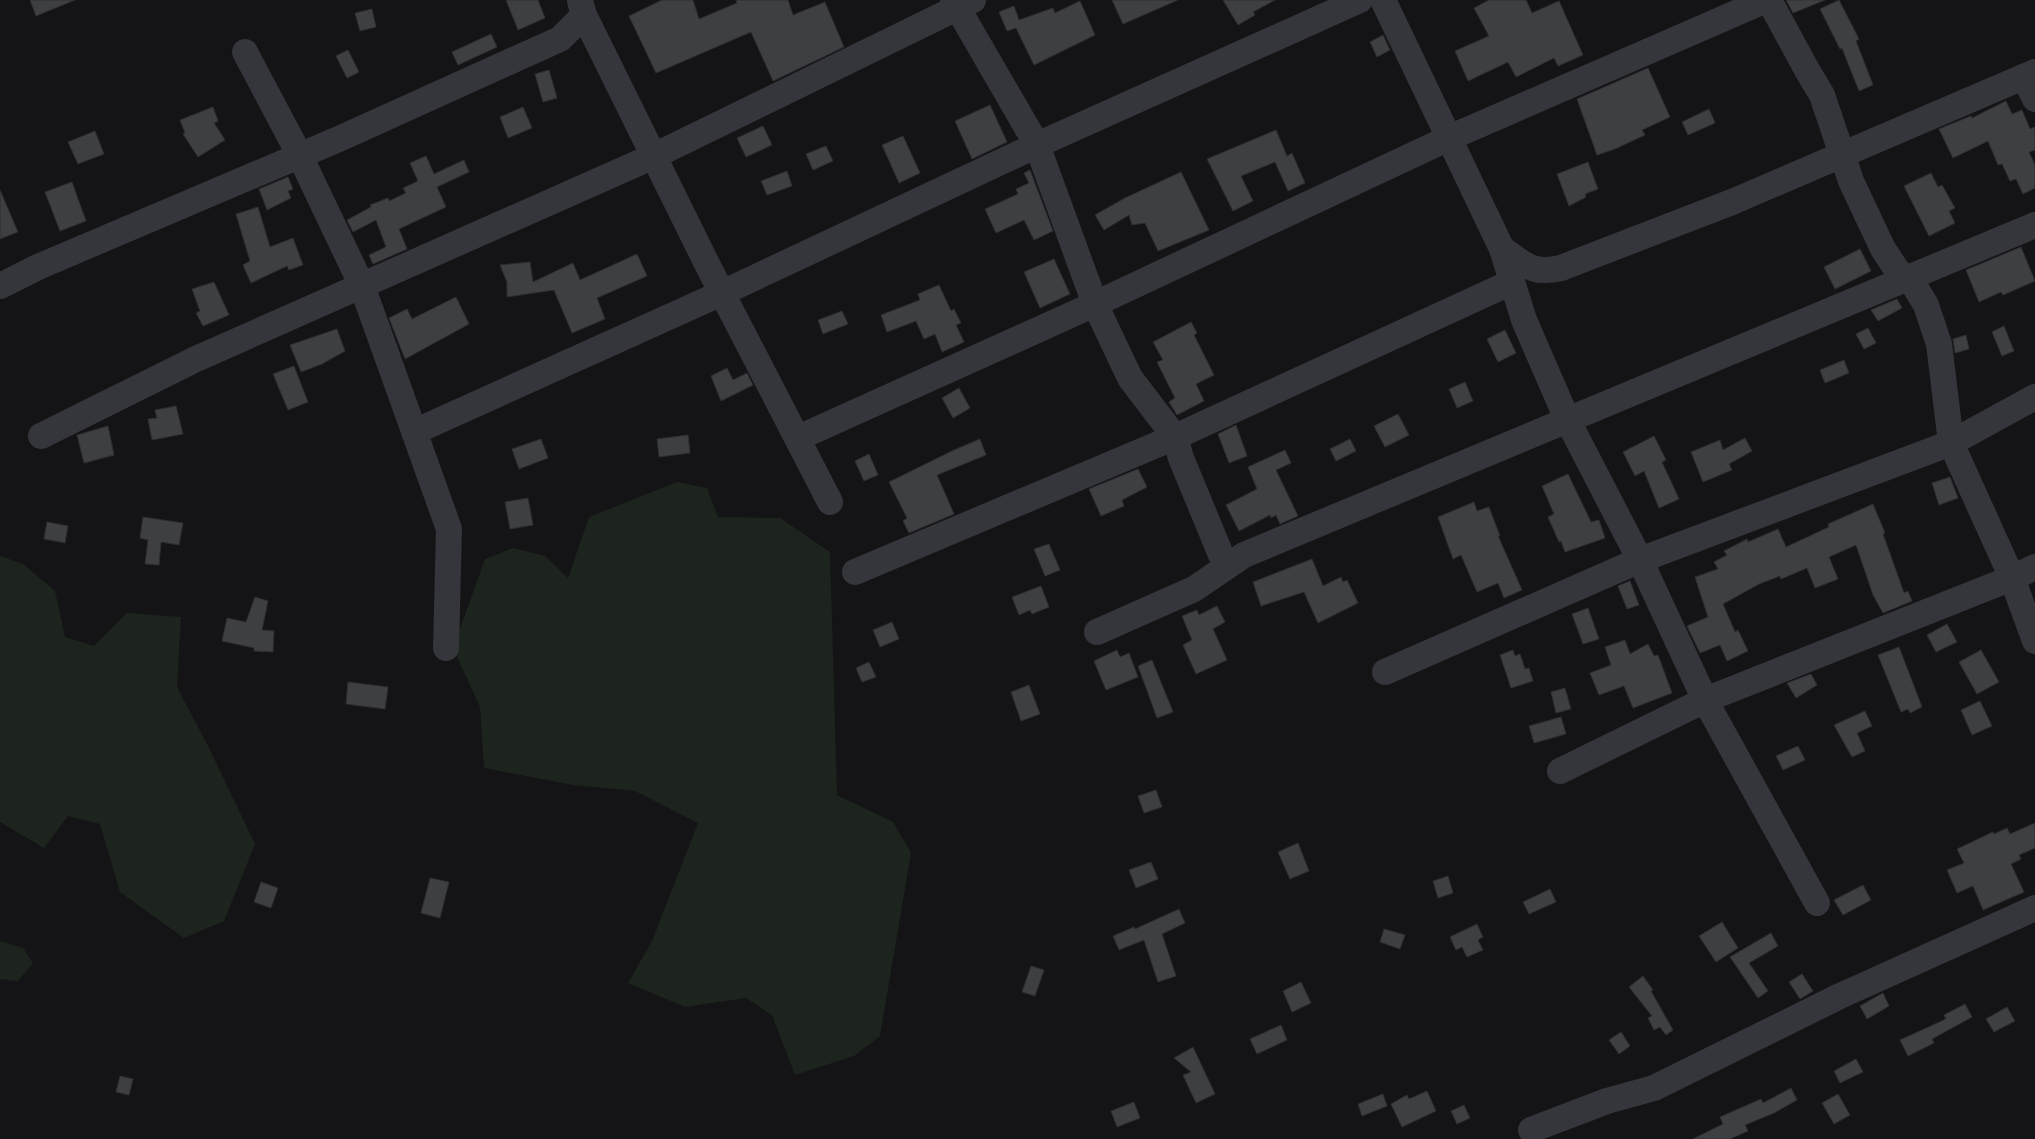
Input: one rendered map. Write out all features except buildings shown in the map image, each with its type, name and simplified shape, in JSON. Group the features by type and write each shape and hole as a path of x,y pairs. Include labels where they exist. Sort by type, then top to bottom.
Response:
{"street":[{"path":"414,432 722,293 1037,145 1360,0"},
{"path":"1383,0 1502,250 1524,320 1568,419 1640,560 1705,700 1817,903"},
{"path":"798,438 1095,304 1449,138 1768,0 1822,95 1851,181 1882,249 1899,273 1908,278 1926,305 1939,344 1951,443 2024,573 2035,641"},
{"path":"41,436 196,359 654,156 961,2 1037,145 1095,304 1130,378 1175,437 1181,458 1226,567"},
{"path":"0,286 47,263 300,156 560,39 582,8 722,293 830,502"},
{"path":"246,52 300,156 362,286 449,529 446,648"},
{"path":"1502,250 1534,270 1549,271 1561,268 1732,202 1843,153 2031,83"},
{"path":"1097,632 1194,589 1244,555 2035,225"},
{"path":"855,572 1175,437 1512,282"},
{"path":"1385,672 1640,560 1951,443 2035,397"},
{"path":"1560,770 1705,700 2024,573"},
{"path":"1532,1130 1607,1101 1654,1088 1840,996 2035,908"}],"shaded area":[{"path":"677,482 707,488 718,517 780,518 830,552 837,795 893,822 911,853 880,1036 854,1056 795,1075 772,1015 746,998 685,1007 628,983 652,941 698,823 635,791 573,785 484,768 480,707 453,648 485,559 513,548 545,556 568,578 589,517"},
{"path":"0,556 23,564 55,591 65,637 94,646 127,613 181,617 177,687 209,748 255,844 224,921 184,938 120,892 100,824 68,816 44,848 0,822"},
{"path":"0,941 23,948 33,963 18,981 0,979"}]}
